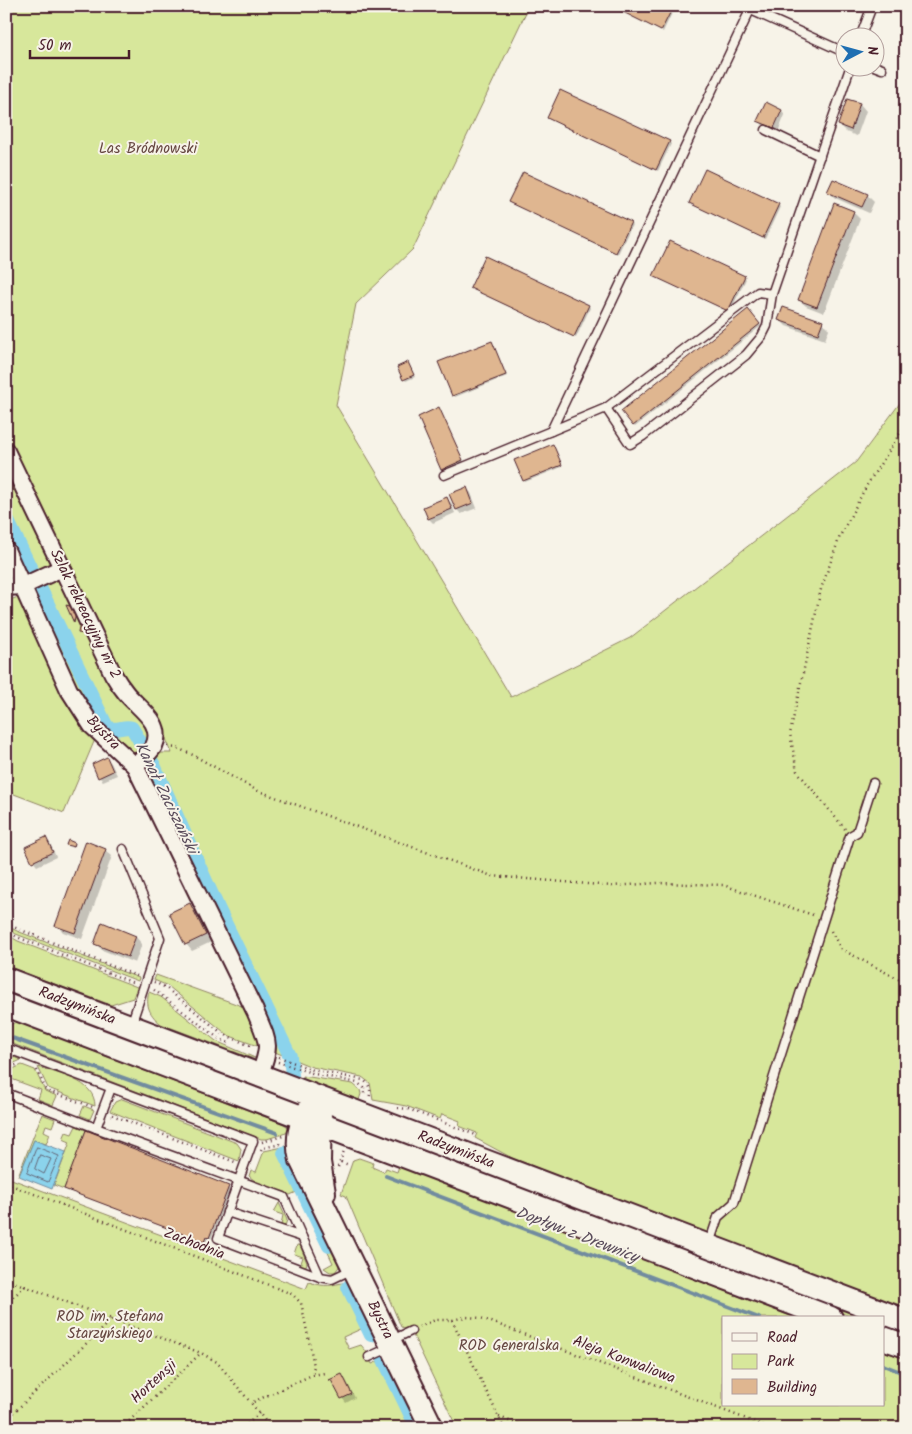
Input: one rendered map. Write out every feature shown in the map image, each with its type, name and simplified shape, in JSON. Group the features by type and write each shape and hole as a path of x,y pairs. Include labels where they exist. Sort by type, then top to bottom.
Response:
{"main road":[{"name":"Radzymińska","path":"6,979 906,1321"},
{"name":"Radzymińska","path":"7,1006 350,1134 826,1316"},
{"name":"Bystra","path":"320,1099 309,1110 327,1156 321,1173 328,1212"},
{"name":"Bystra","path":"313,1120 299,1136 303,1165 328,1212 432,1428"},
{"path":"327,1156 330,1141 336,1136 350,1134"},
{"path":"884,1338 906,1346"}],"street":[{"name":"Szlak rekreacyjny nr 2","path":"6,451 113,674 125,693 154,724 156,735 146,755"},
{"name":"Bystra","path":"6,550 32,581 69,690 92,726 146,755 200,896 267,1037 268,1052 259,1076"},
{"path":"6,587 32,581 62,568"}],"lane":[{"path":"742,6 834,48"},
{"path":"864,28 872,6"},
{"path":"550,431 750,10"},
{"path":"606,408 630,444 746,355 762,336 767,326 772,294 847,78"},
{"path":"766,130 820,156"},
{"path":"444,475 606,408 758,292 772,294"},
{"path":"708,1246 718,1217 734,1202 850,836 857,832 873,783"},
{"path":"123,849 160,938 130,1027"},
{"path":"6,1048 253,1141 218,1238 320,1277 332,1279 355,1268"},
{"path":"96,1128 111,1088"},
{"path":"6,1093 284,1198 320,1277"},
{"path":"228,1212 302,1237"},
{"path":"368,1357 411,1331"}],"path":[{"path":"850,836 796,771 790,734 821,589 840,536 867,485 906,424"},
{"path":"146,755 176,748 214,766 256,790 492,876 612,886 658,883 723,885 824,918 841,949 906,983"},
{"path":"282,1059 301,1066 363,1080 367,1082 370,1089 368,1101 373,1103"},
{"path":"6,1069 22,1063"},
{"path":"283,1063 301,1070 358,1083 364,1088 363,1101"},
{"path":"36,1068 46,1090 254,1169 262,1148 288,1143"},
{"path":"397,1108 408,1109 476,1135"},
{"path":"253,1141 263,1142 288,1135"},
{"path":"327,1156 348,1165"},
{"name":"Zachodnia","path":"6,1183 292,1294 302,1306 314,1366 312,1375"},
{"path":"6,1279 201,1353 217,1362 271,1428"},
{"path":"6,1304 25,1286"},
{"name":"Aleja Konwaliowa","path":"411,1331 435,1320 452,1320 466,1317 481,1318 770,1428"},
{"path":"6,1420 112,1319"},
{"path":"452,1320 504,1428"},
{"name":"Hortensji","path":"122,1428 201,1353"},
{"path":"251,1403 312,1375 325,1373"},
{"path":"244,1428 259,1413"},
{"path":"499,1417 528,1428"}],"green space":[{"name":"Las Bródnowski","path":"6,6 529,6 413,249 356,304 336,405 511,697 630,638 856,462 906,395 906,1309 514,1159 475,1138 477,1133 459,1126 460,1121 442,1114 440,1119 406,1106 373,1100 370,1083 362,1077 312,1067 275,1052 271,1032 145,772 145,766 155,753 172,753 161,727 153,730 145,747 132,725 112,726 109,724 6,513"},
{"path":"6,522 33,577 25,580 6,536"},
{"path":"36,585 105,726 112,731 131,729 143,750 140,753 131,754 104,729 83,700 29,588"},
{"path":"22,596 61,694 96,737 64,813 6,791 6,601"},
{"path":"7,926 139,978 138,981 16,934 6,928"},
{"path":"6,934 18,941 137,987 133,998 111,1005 6,966"},
{"path":"156,975 250,1009 263,1048 224,1032 168,986 154,980"},
{"path":"6,988 290,1097 301,1106 6,994"},
{"path":"149,992 161,997 216,1041 255,1058 161,1024 149,1010"},
{"path":"17,1022 284,1124 291,1129 289,1132 261,1139 13,1044 6,1037 6,1032 8,1027"},
{"path":"6,1054 21,1060 6,1067"},
{"path":"22,1065 35,1070 45,1091 57,1096 53,1105 38,1099 41,1090 6,1077 6,1072"},
{"path":"38,1067 74,1079 82,1084 89,1090 95,1106 48,1088"},
{"path":"303,1076 353,1084 360,1090 359,1100 303,1079"},
{"path":"122,1099 237,1143 241,1149 239,1161 110,1111 115,1102"},
{"path":"84,1106 94,1110 90,1119 80,1115"},
{"path":"42,1114 55,1119 52,1127 46,1125 44,1131 50,1134 46,1144 34,1140 18,1176"},
{"path":"76,1126 86,1130 64,1189 54,1185 70,1142 63,1139 66,1132 72,1134"},
{"path":"371,1127 868,1316 850,1316 368,1133"},
{"path":"288,1146 341,1264 335,1272 330,1272 324,1268 333,1263 299,1191 290,1195 256,1182 249,1176 251,1170 256,1172 264,1151"},
{"name":"ROD Generalska","path":"359,1158 373,1163 372,1167 384,1172 386,1168 397,1172 399,1166 791,1316 722,1316 722,1406 884,1406 884,1351 906,1359 906,1428 457,1428 411,1331 401,1327 346,1196 341,1194 353,1160"},
{"name":"ROD im. Stefana Starzyńskiego","path":"6,1177 306,1289 309,1282 332,1285 348,1282 370,1325 343,1337 349,1349 361,1345 372,1364 379,1361 410,1428 6,1428"},
{"path":"279,1203 287,1220 285,1226 281,1225 283,1215 274,1212"},
{"path":"297,1245 300,1245 307,1263 305,1268 300,1266 303,1257 294,1254"}],"water":[{"path":"34,1140 66,1152 52,1189 19,1176"}],"building":[{"path":"611,6 667,6 672,9 661,31"},
{"path":"560,90 670,141 656,170 547,118"},
{"path":"847,99 860,103 851,130 838,125"},
{"path":"766,102 782,110 774,128 757,121"},
{"path":"705,169 779,204 763,238 689,203"},
{"path":"523,172 631,222 616,253 508,202"},
{"path":"833,179 868,194 862,207 827,192"},
{"path":"834,203 854,211 817,307 798,300"},
{"path":"670,241 745,276 728,311 653,276"},
{"path":"485,256 589,305 574,337 470,288"},
{"path":"783,307 823,321 818,334 778,320"},
{"path":"748,309 760,324 633,426 621,411"},
{"path":"492,341 506,375 452,396 438,362"},
{"path":"408,362 414,375 403,380 397,367"},
{"path":"439,407 463,460 441,470 418,417"},
{"path":"553,444 562,465 523,481 514,460"},
{"path":"467,487 473,503 456,510 449,494"},
{"path":"447,497 452,509 428,519 423,507"},
{"path":"66,605 77,608 74,623"},
{"path":"81,617 90,635 78,633"},
{"path":"107,757 113,771 98,778 92,764"},
{"path":"46,837 53,852 32,862 25,847"},
{"path":"68,840 75,843 74,847 66,845"},
{"path":"86,841 106,849 75,933 55,926"},
{"path":"190,903 206,935 185,945 169,913"},
{"path":"102,922 136,936 128,957 94,944"},
{"path":"86,1130 229,1186 209,1238 206,1237 204,1242 64,1189"},
{"path":"342,1374 352,1394 341,1399 331,1380 329,1380"}],"waterway":[{"name":"Kanał Zaciszański","path":"6,517 107,727 113,729 132,728 154,765 219,910 290,1056 292,1075"},
{"path":"12,1038 277,1133"},
{"name":"Kanał Zaciszański","path":"284,1153 329,1246"},
{"name":"Dopływ z Drewnicy","path":"386,1176 754,1316"},
{"path":"348,1287 371,1335"},
{"name":"Kanał Zaciszański","path":"384,1360 417,1428"},
{"name":"Dopływ z Drewnicy","path":"884,1365 906,1374"}]}
